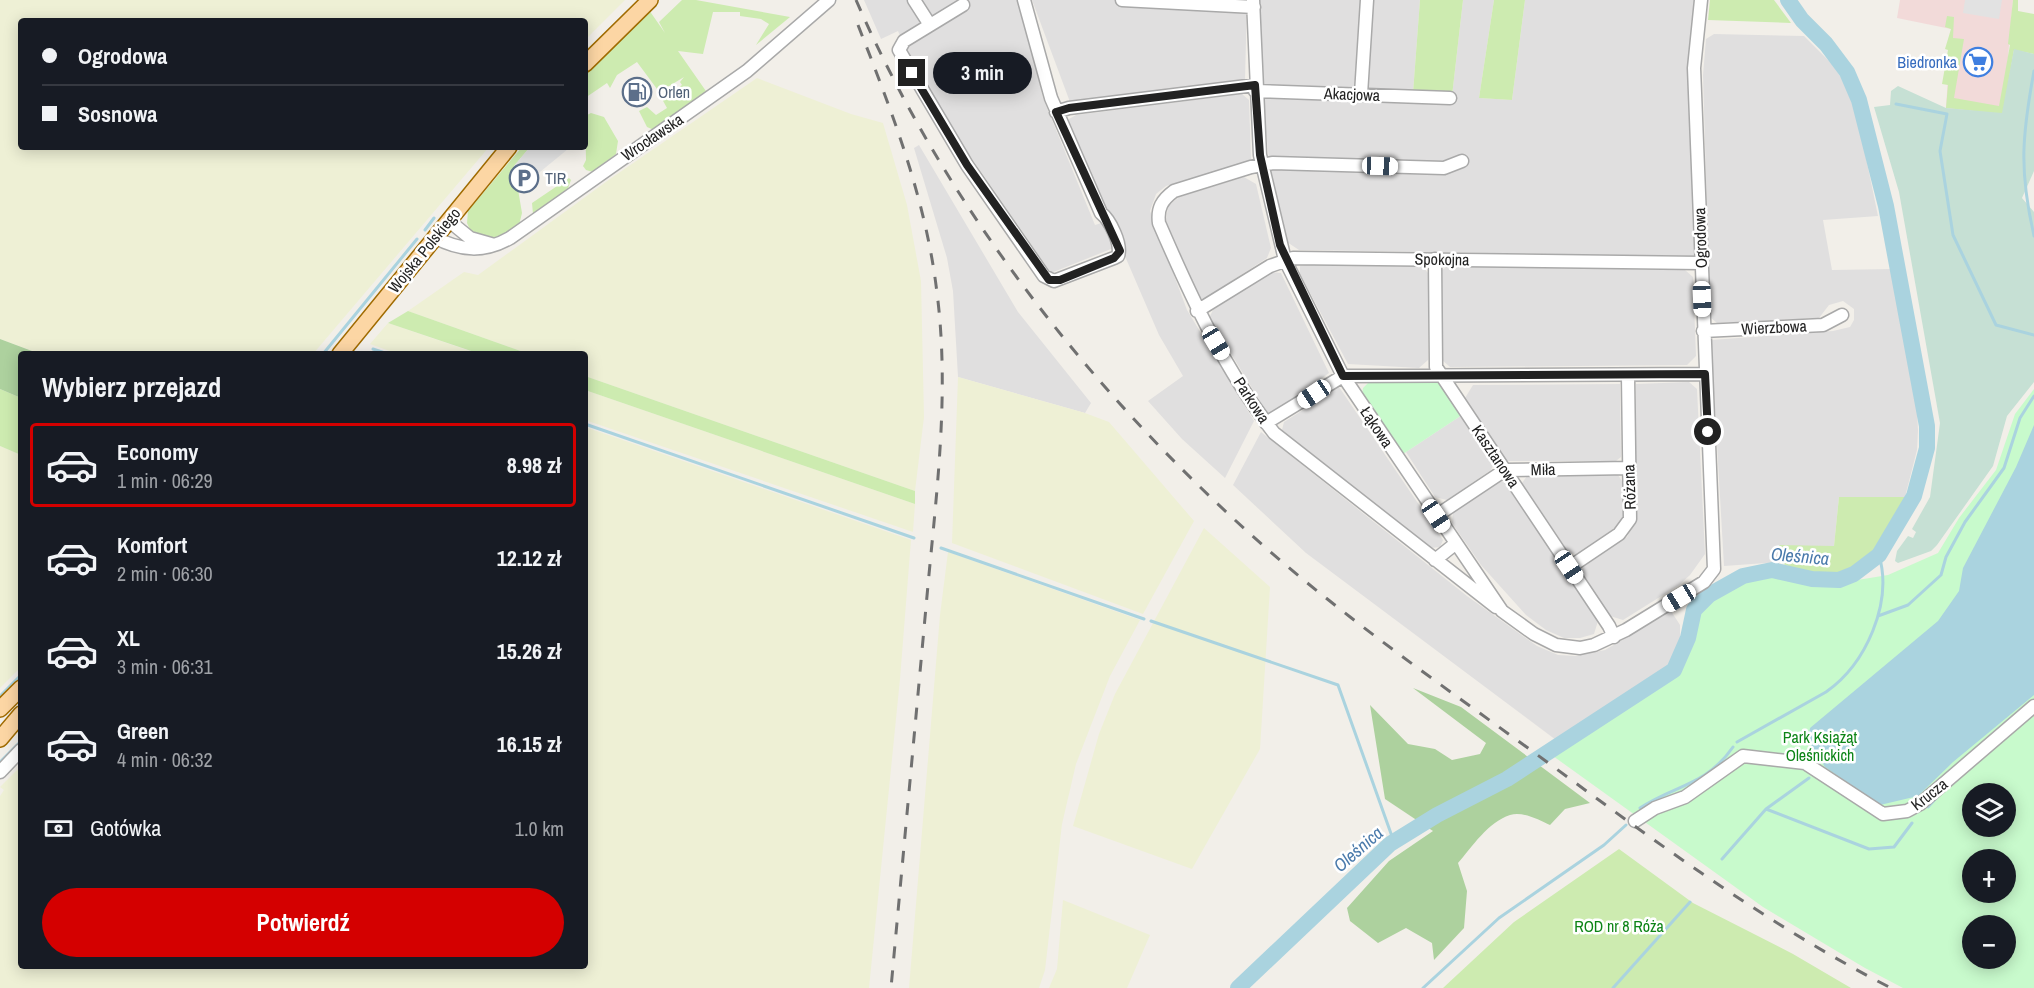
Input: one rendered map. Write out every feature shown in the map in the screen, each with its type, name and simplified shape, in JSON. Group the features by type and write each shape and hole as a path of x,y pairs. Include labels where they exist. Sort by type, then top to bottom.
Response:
{"main road":[{"path":"588,61 650,0"},
{"name":"Wojska Polskiego","path":"342,351 506,150"},
{"path":"0,709 18,691"},
{"path":"0,739 18,718"}],"street":[{"name":"Wrocławska","path":"434,237 450,246 461,248 486,249 498,245 731,84 829,0"},
{"path":"915,0 930,25"},
{"path":"963,5 903,41 899,50 967,165 1044,276 1054,281 1114,258 1120,251 1056,112 1024,0"},
{"path":"1122,0 1253,3"},
{"path":"1361,94 1367,0"},
{"name":"Ogrodowa","path":"1614,637 1704,582 1714,569 1694,68 1701,0"},
{"name":"Łąkowa","path":"1253,3 1255,88 1262,165 1285,260 1343,376 1502,611 1534,634 1556,645 1580,648 1614,637"},
{"name":"Akacjowa","path":"1056,112 1069,108 1255,88 1450,98"},
{"name":"Parkowa","path":"1462,161 1444,168 1262,165 1174,191 1161,204 1158,213 1160,223 1197,311 1266,423 1274,432 1480,597 1502,611"},
{"path":"448,220 475,240 498,245"},
{"name":"Spokojna","path":"1197,311 1270,266 1300,257 1701,263"},
{"name":"Kasztanowa","path":"1435,259 1436,367 1609,626 1614,637"},
{"name":"Wierzbowa","path":"1703,331 1823,325 1842,315"},
{"path":"1266,423 1343,376 1705,374"},
{"name":"Różana","path":"1569,567 1625,528 1630,519 1629,376"},
{"name":"Miła","path":"1505,470 1629,468"},
{"path":"1436,516 1505,470"},
{"path":"1435,560 1455,544"},
{"name":"Krucza","path":"1635,821 1655,808 1685,797 1743,756 1805,763 1873,810 1883,814 1895,814 1920,804 2034,706"},
{"path":"0,772 18,753"}],"shaded area":[{"path":"864,0 1019,0 1043,98 1095,225 1105,222 1116,247 1051,273 957,137 898,31 881,39"},
{"path":"1032,0 1247,0 1245,80 1070,102"},
{"path":"1258,0 1420,0 1413,93 1452,96 1463,0 1494,0 1479,98 1512,100 1525,0 1694,0 1688,83 1695,256 1299,250 1287,242 1271,179 1261,84"},
{"path":"1900,0 2013,0 2003,114 1946,108 1951,29 1897,18"},
{"path":"1965,0 2002,0 1999,19 1963,13"},
{"path":"1714,34 1804,36 1832,64 1853,95 1878,216 1823,220 1832,270 1892,269 1917,410 1917,450 1905,497 1839,497 1834,546 1779,546 1780,562 1724,566 1711,340 1833,331 1850,327 1854,320 1854,309 1843,301 1829,305 1819,318 1717,323 1710,317 1703,75 1706,39"},
{"path":"1242,94 1249,100 1251,160 1166,186 1156,194 1150,211 1187,310 1254,421 1225,478 1182,439 1148,401 1183,376 1159,335 1068,124 1069,119 1076,115"},
{"path":"919,145 1018,312 1091,403 1085,413 958,377 953,291 947,258 914,148"},
{"name":"TIR","path":"527,150 567,150 518,190 514,166"},
{"path":"1244,177 1256,184 1271,248 1267,258 1204,299 1197,297 1166,221 1168,206 1179,197"},
{"path":"1300,266 1422,266 1428,273 1428,360 1419,368 1348,364 1300,274"},
{"path":"1448,266 1685,270 1693,277 1696,356 1687,365 1450,367 1442,360 1442,270"},
{"path":"1271,272 1281,273 1329,373 1278,410 1268,414 1209,318 1213,310"},
{"path":"1689,382 1697,389 1705,554 1690,575 1679,585 1623,620 1610,616 1581,572 1583,567 1627,537 1634,524 1636,384"},
{"path":"1620,384 1621,457 1616,461 1507,461 1465,398 1473,385"},
{"path":"1339,387 1443,540 1440,547 1431,548 1282,430 1284,422"},
{"path":"1462,415 1493,465 1491,470 1447,500 1435,497 1406,452"},
{"path":"1261,432 1467,596 1537,646 1558,655 1576,656 1605,650 1671,611 1680,625 1680,649 1671,665 1556,740 1306,553 1233,485"},
{"path":"1618,475 1622,481 1623,517 1615,528 1577,554 1569,553 1522,483 1527,476"},
{"path":"1500,481 1504,482 1598,621 1594,634 1580,638 1564,638 1546,630 1526,615 1481,565 1452,523 1453,512"}],"green space":[{"path":"0,0 625,0 588,37 588,18 18,18 18,150 486,150 316,351 32,351 0,339"},
{"path":"682,0 696,0 790,17 756,45 769,24 761,19 740,16 740,12 713,12 703,54 678,51 708,94 654,130 647,127 639,111 647,107 656,115 667,108 662,99 682,85 680,82 684,77 666,88 664,85 657,89 637,62 617,75 610,88 607,83 588,96 588,70 649,10 665,33 659,22"},
{"path":"1420,0 1463,0 1452,96 1413,93"},
{"path":"1494,0 1525,0 1512,100 1479,98"},
{"path":"1710,0 1774,0 1791,23 1708,20"},
{"path":"2013,0 2018,0 2018,11 2034,14 2034,54 2014,50 2003,114 1946,108 1948,85 1942,84 1948,50 1945,49 1951,29 1945,27 1947,16 1954,17 1953,38 1964,39 1954,98 1999,106 2010,45 2008,44"},
{"path":"2014,49 2034,54 2034,171 2022,198 2034,212 2034,382 2007,416 1993,466 1937,545 1931,551 1898,563 1895,561 1897,551 1908,536 1913,538 1916,532 1912,529 1930,497 1940,423 1899,192 1874,107 1890,105 1891,91 1898,86 1946,108 2002,113"},
{"path":"757,78 851,114 883,123 907,205 921,281 924,417 915,491 588,377 588,351 521,351 408,311 464,272 478,275 610,179"},
{"path":"591,113 604,117 618,141 616,154 593,172 586,170 583,166 586,160 586,150 588,150 588,114"},
{"path":"519,150 527,150 514,166 522,213 519,225 496,238 486,237 471,232 467,223 468,211"},
{"path":"569,178 571,180 567,191 533,214 532,203"},
{"path":"408,311 521,351 471,351 388,323"},
{"path":"388,323 470,351 390,351 370,344"},
{"path":"0,339 32,351 18,351 18,397 0,389"},
{"path":"588,377 915,491 915,504 588,391"},
{"path":"958,377 1109,422 1194,521 1143,614 952,543"},
{"path":"1434,380 1443,387 1462,415 1403,454 1362,394 1363,388 1370,381"},
{"path":"0,389 18,397 18,454 0,446"},
{"name":"Park Książąt Oleśnickich","path":"2034,389 2034,988 1903,988 1763,907 1553,756 1679,671 1701,610 1730,587 1757,576 1839,583 1888,575 1938,553 1959,518 1996,470 2015,414"},
{"path":"588,391 915,504 913,532 588,421"},
{"path":"588,428 911,540 900,679 869,988 0,988 0,796 4,790 0,787 18,769 18,969 588,969"},
{"path":"0,446 18,454 18,670 0,688"},
{"path":"1839,497 1905,497 1873,550 1851,569 1837,574 1820,574 1789,567 1780,562 1779,545 1834,546"},
{"path":"1204,528 1270,587 1260,749 1192,869 1073,826 1099,734 1115,694"},
{"path":"948,552 1140,620 1110,676 1076,764 1062,824 1045,970 1039,988 909,988 940,615"},
{"path":"1413,688 1461,707 1590,803 1565,809 1550,825 1525,815 1510,815 1495,823 1481,836 1458,863 1467,891 1464,928 1434,960 1432,943 1406,928 1378,943 1350,921 1347,908 1389,861 1433,831 1385,799 1370,705 1408,744 1435,749 1452,760 1480,754 1486,743"},
{"name":"ROD nr 8 Róża","path":"1619,849 1693,903 1793,954 1851,988 1443,988 1514,922"},
{"path":"1063,900 1150,935 1127,988 1049,988 1057,969"}],"water":[{"path":"2034,425 2034,695 1953,762 1918,796 1880,805 1825,767 1808,740 1810,728 1938,621 1959,591 1963,568 2016,467"}],"waterway":[{"name":"Oleśnica","path":"1238,988 1390,844 1437,815 1507,779 1674,670 1688,638 1694,610 1709,595 1743,576 1772,570 1812,579 1839,580 1854,574 1879,555 1914,496 1927,448 1927,426 1886,206 1859,100 1847,72 1826,44 1802,20 1788,0"},
{"path":"2034,71 2024,153 2026,192 2034,236"},
{"path":"1896,104 1947,114 1940,151 1953,235 1996,325 2034,335"},
{"path":"425,230 434,218"},
{"path":"325,351 417,239"},
{"path":"373,349 379,351"},
{"path":"1878,616 1908,605 1941,575 1946,557 1965,522 2004,468 2020,418 2034,396"},
{"path":"588,425 914,538"},
{"path":"941,548 1144,619"},
{"path":"1737,742 1826,692 1853,666 1873,631 1879,612 1882,593 1879,555"},
{"path":"1151,621 1338,685 1394,842"},
{"path":"0,696 18,678"},
{"path":"0,762 18,744"},
{"path":"1640,808 1712,770 1733,747"},
{"path":"1722,859 1766,809 1809,778"},
{"path":"1928,807 1939,795"},
{"path":"1766,809 1869,849 1894,847 1912,823"},
{"path":"1423,988 1499,918 1604,845 1626,825"},
{"path":"1613,988 1690,902"}],"railway":[{"path":"856,0 894,80 937,157 985,232 1037,304 1093,373 1215,502 1342,611 1619,815 1751,906 1843,962 1891,988"},
{"path":"858,25 895,123 916,190 932,258 941,331 942,407 938,483 891,988"}],"place":[{"name":"Biedronka","path":"1978,62"},
{"name":"Orlen","path":"637,92"},
{"name":"TIR","path":"524,178"}],"route":[{"path":"912,73 967,165 1049,280 1060,280 1114,258 1120,251 1056,112 1069,108 1255,85 1260,155 1265,186 1280,245 1285,260 1343,376 1705,374 1708,432"}]}
